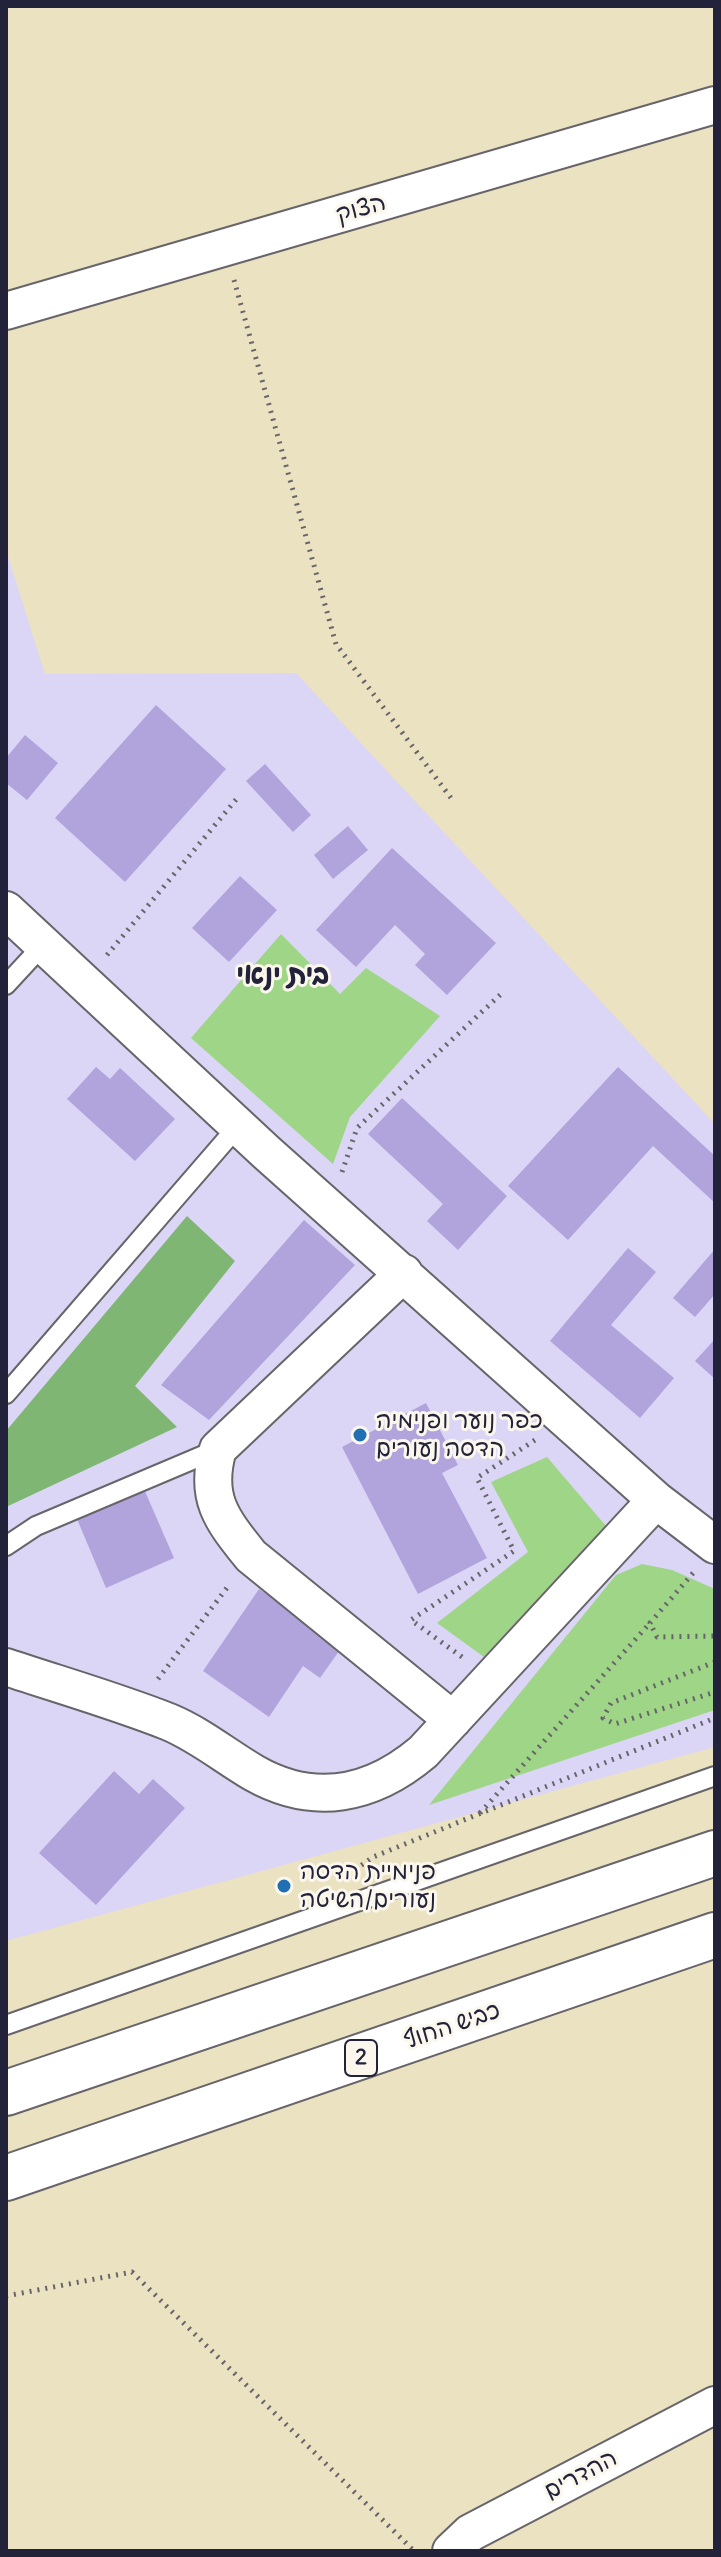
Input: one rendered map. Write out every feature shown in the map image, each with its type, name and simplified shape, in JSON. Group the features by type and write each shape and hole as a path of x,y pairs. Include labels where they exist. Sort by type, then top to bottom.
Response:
{"highway":[{"path":"6,2093 715,1853"},
{"name":"כביש החוף","path":"6,2178 715,1935"}],"street":[{"name":"הצוק","path":"6,311 715,105"},
{"path":"6,910 238,1126 656,1500 706,1557"},
{"path":"404,1273 218,1449 210,1476 218,1506 228,1527 251,1556 453,1720"},
{"path":"6,1667 134,1710 197,1735 280,1786 327,1793 367,1788 398,1773 453,1720 656,1500"},
{"name":"ההדרים","path":"451,2551 470,2533 715,2405"}],"lane":[{"path":"6,985 43,945"},
{"path":"6,1394 238,1126"},
{"path":"6,1546 36,1526 218,1449"},
{"path":"6,2025 715,1776"}],"path":[{"path":"226,248 336,644 454,802"},
{"path":"85,982 239,796"},
{"path":"330,1208 357,1128 501,994"},
{"path":"491,1678 411,1620 514,1551 477,1478 566,1420"},
{"path":"134,1710 251,1556"},
{"path":"478,1815 706,1557"},
{"path":"650,1623 657,1637 715,1636"},
{"path":"715,1662 611,1703 603,1718 615,1724 715,1692"},
{"path":"349,1874 373,1857 715,1718"},
{"path":"6,2296 132,2272 414,2551"}],"shaded area":[{"name":"כפר נוער ופנימיה הדסה נעורים","path":"6,550 45,674 296,673 715,1124 715,1747 6,1941"}],"green space":[{"path":"281,934 340,994 366,968 440,1016 350,1117 333,1164 191,1038"},
{"path":"187,1216 235,1261 135,1386 177,1427 6,1507 6,1431"},
{"path":"547,1457 606,1526 484,1657 437,1623 528,1552 491,1482"},
{"path":"642,1564 672,1570 715,1589 715,1710 429,1805 616,1575"}],"building":[{"path":"156,705 226,769 125,882 55,818"},
{"path":"25,735 58,763 27,800 6,783 6,758"},
{"path":"265,764 311,815 293,832 246,781"},
{"path":"348,826 368,850 333,879 314,855"},
{"path":"392,848 496,943 447,995 415,965 425,954 395,925 356,967 316,930"},
{"path":"240,876 277,910 229,962 192,928"},
{"path":"96,1067 110,1079 120,1068 175,1119 135,1161 67,1099"},
{"path":"618,1067 715,1156 715,1203 653,1146 568,1240 508,1186"},
{"path":"402,1098 507,1196 458,1250 427,1221 443,1204 368,1134"},
{"path":"304,1220 355,1265 209,1420 161,1385"},
{"path":"628,1248 656,1272 611,1325 674,1378 640,1418 550,1341"},
{"path":"715,1249 715,1294 695,1317 673,1298"},
{"path":"715,1339 715,1379 695,1361"},
{"path":"426,1403 458,1465 442,1473 487,1558 418,1594 342,1447"},
{"path":"144,1489 174,1558 106,1588 77,1519"},
{"path":"259,1589 342,1647 320,1678 303,1666 269,1717 203,1671"},
{"path":"114,1771 139,1794 153,1779 185,1808 96,1905 39,1853"}],"place":[{"name":"כפר נוער ופנימיה הדסה נעורים","path":"360,1435"},
{"name":"פנימיית הדסה נעורים/השיטה","path":"284,1886"}],"district":[{"name":"בית ינאי","path":"283,976"}]}
